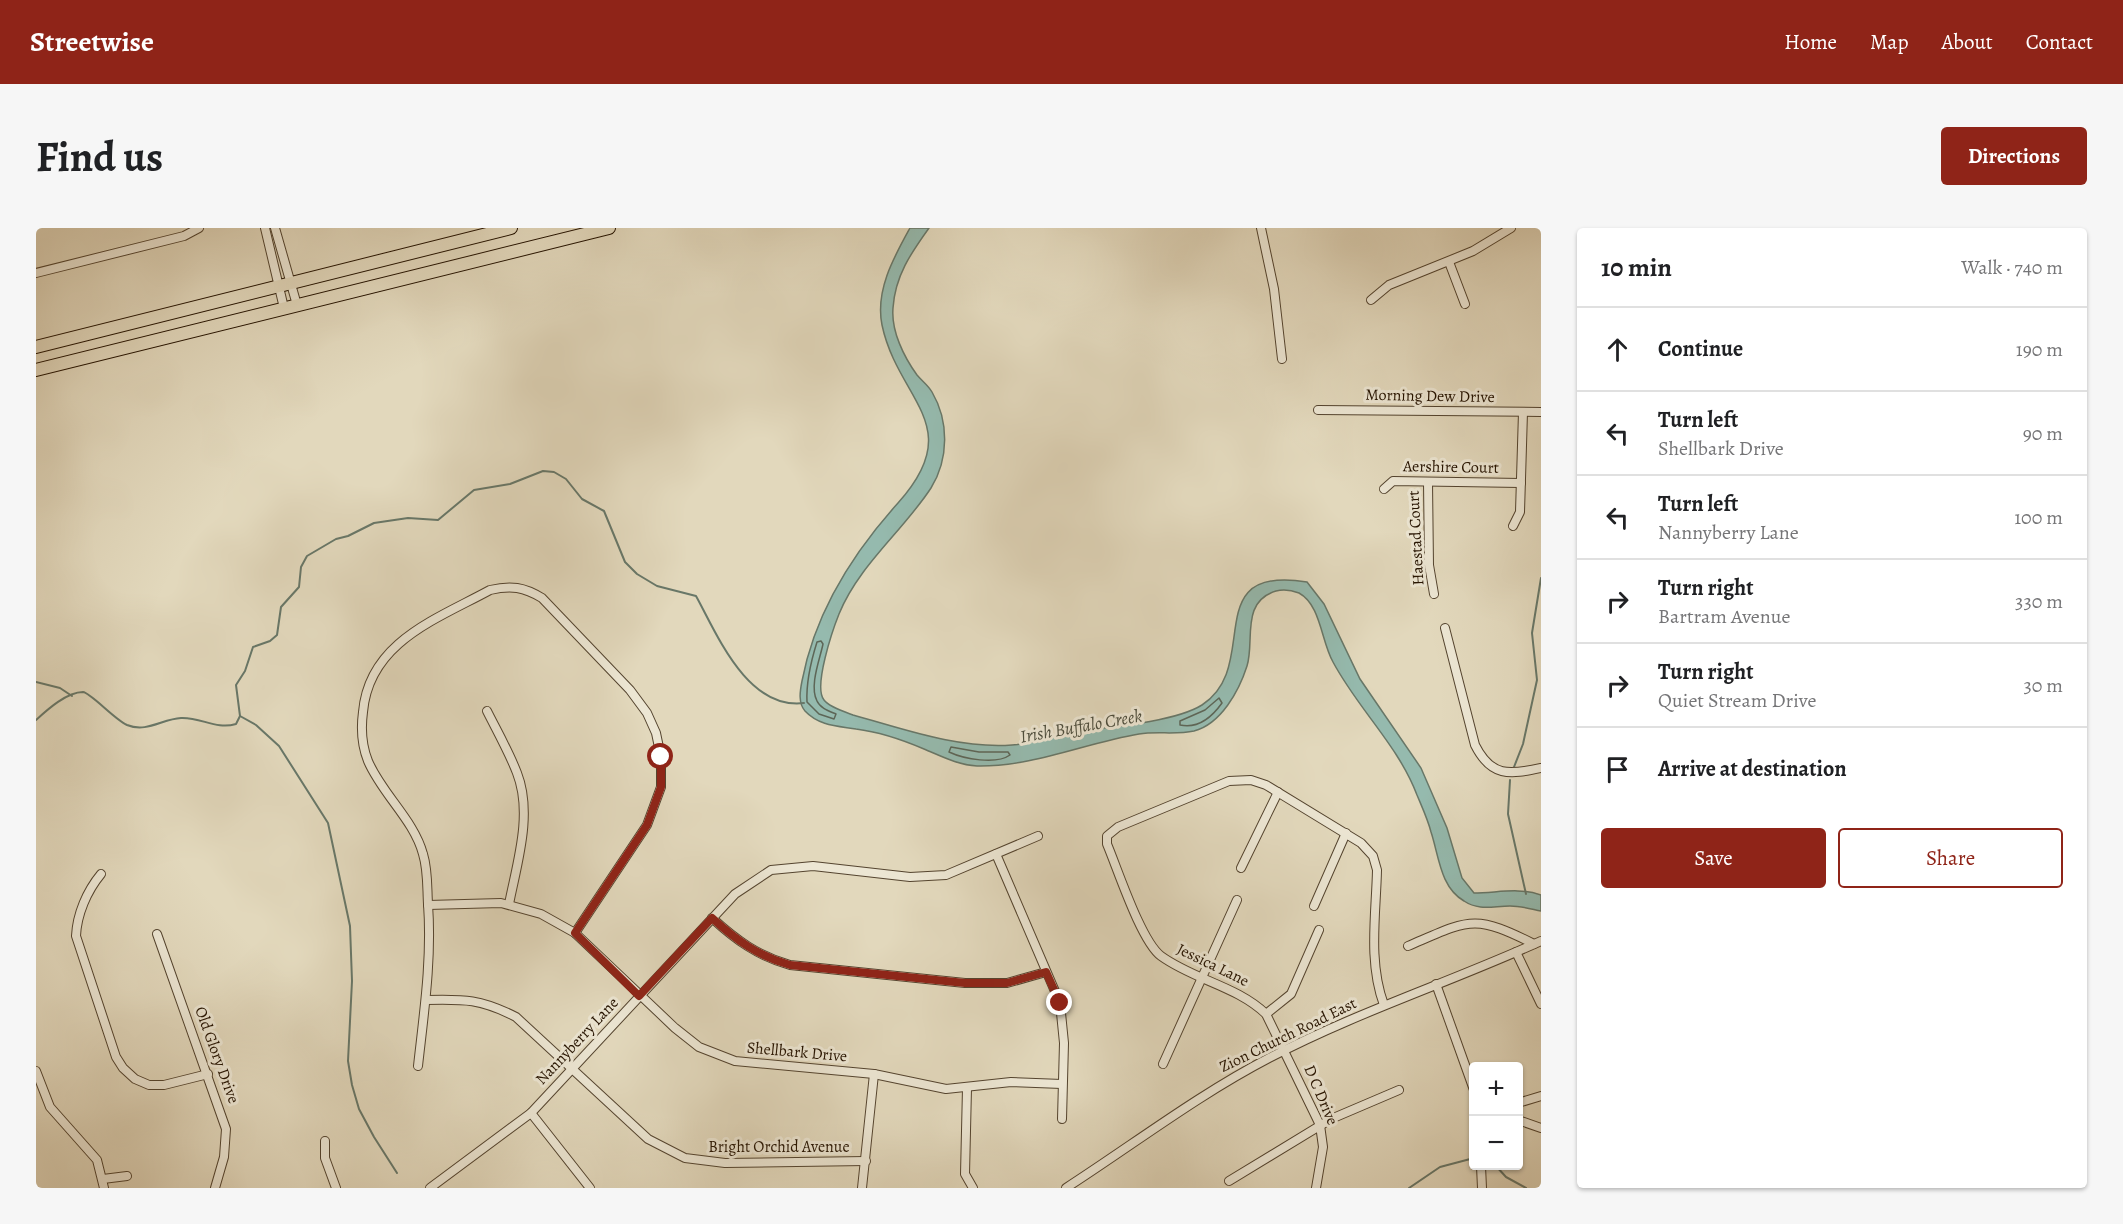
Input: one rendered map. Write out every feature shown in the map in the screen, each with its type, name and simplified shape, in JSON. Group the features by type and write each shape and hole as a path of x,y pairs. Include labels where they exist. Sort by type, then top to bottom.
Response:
{"highway":[{"path":"36,347 511,228"},
{"path":"36,370 609,228"}],"street":[{"path":"36,273 184,236 199,228"},
{"path":"265,228 284,285 297,305"},
{"path":"275,228 284,285 284,308"},
{"path":"1262,228 1274,290 1282,360"},
{"path":"1371,300 1395,282 1473,251 1510,228"},
{"path":"1449,262 1465,304"},
{"name":"Morning Dew Drive","path":"1318,410 1541,412"},
{"path":"1513,526 1520,512 1523,412"},
{"name":"Aershire Court","path":"1384,489 1393,481 1521,483"},
{"name":"Haestad Court","path":"1428,482 1429,565 1434,594"},
{"path":"418,1066 430,944 423,853 413,832 368,759 362,723 364,700 372,675 385,654 405,638 490,590 518,587 542,598 630,690 647,713 656,733 661,757 661,787 647,825 575,933"},
{"path":"1445,628 1475,745 1482,759 1490,766 1504,772 1522,772 1541,768"},
{"path":"487,711 518,774 522,792 522,838 509,904"},
{"name":"Jessica Lane","path":"1278,792 1251,780 1229,781 1118,827 1107,836 1107,844 1154,948 1160,955 1252,1001 1266,1014 1284,1051"},
{"path":"1241,868 1278,792 1346,833 1369,850 1377,870 1374,959 1379,991 1384,1005"},
{"path":"1314,906 1346,833"},
{"name":"Nannyberry Lane","path":"430,1188 531,1113 735,894 771,870 813,866 910,877 946,875 1038,836"},
{"path":"996,854 1060,1003 1064,1043 1062,1119"},
{"path":"101,874 93,883 83,904 77,921 76,936 116,1057 135,1079 149,1085 164,1086 208,1074"},
{"path":"1163,1064 1237,900"},
{"name":"Shellbark Drive","path":"428,905 482,902 509,904 541,914 575,933 639,996 699,1047 735,1061 874,1074 919,1086 946,1089 1011,1082 1062,1084"},
{"path":"712,918 738,941 767,958 790,965 965,983 1007,983 1046,972"},
{"path":"1408,946 1466,923 1478,922 1538,942"},
{"path":"1266,1014 1291,994 1319,930"},
{"name":"Old Glory Drive","path":"158,934 226,1129 224,1156 215,1188"},
{"name":"Zion Church Road East","path":"1066,1188 1223,1083 1284,1051 1384,1005 1538,942"},
{"path":"1516,952 1541,1004"},
{"path":"1436,984 1469,1079"},
{"name":"Bright Orchid Avenue","path":"426,1000 463,999 490,1004 516,1017 648,1139 685,1158 725,1163 866,1161"},
{"name":"D C Drive","path":"1284,1051 1320,1125 1323,1147 1316,1188"},
{"path":"36,1071 50,1107 98,1160 104,1184 127,1176"},
{"path":"862,1188 874,1074"},
{"path":"968,1088 965,1174 973,1188"},
{"path":"1229,1181 1320,1125 1399,1090"},
{"path":"1523,1101 1541,1096"},
{"path":"531,1113 590,1188"},
{"path":"1523,1122 1541,1128"},
{"path":"325,1141 325,1158 336,1188"},
{"path":"1481,1170 1483,1187"}],"water":[{"path":"910,228 929,228 910,256 897,286 893,308 894,326 907,360 938,403 944,427 944,453 931,488 858,580 839,614 822,671 821,693 826,703 853,715 911,732 951,741 992,745 1022,744 1084,730 1135,724 1179,715 1202,705 1220,688 1229,667 1236,622 1242,603 1253,588 1273,581 1307,582 1324,604 1360,679 1421,768 1447,828 1462,878 1474,893 1516,891 1541,895 1541,911 1514,906 1475,906 1464,901 1450,888 1442,870 1427,818 1409,777 1389,743 1354,696 1333,662 1312,606 1299,593 1293,591 1276,591 1265,596 1257,604 1251,623 1247,666 1239,686 1221,714 1204,727 1194,731 1139,734 1039,759 977,766 956,762 883,734 816,720 805,711 800,701 802,681 816,631 826,608 865,543 918,476 927,453 928,432 922,413 890,351 882,325 881,312 881,299 887,274"}],"waterway":[{"path":"36,720 64,698 83,692 122,722 134,727 148,727 181,718 222,725 236,724 240,716 236,685 245,671 253,647 270,641 277,635 281,607 299,587 301,567 307,556 336,539 348,536 374,523 408,518 438,520 474,490 510,484 543,471 554,472 566,479 582,499 604,511 625,562 637,574 657,586 696,596 724,648 750,682 766,695 784,702 804,703"},
{"path":"1514,767 1523,744 1537,680 1532,633 1541,578"},
{"path":"36,682 60,688 72,696"},
{"path":"240,716 256,725 279,746 328,823 350,926 352,981 348,1061 352,1085 359,1109 397,1173"},
{"path":"1510,780 1508,814 1526,894"},
{"path":"1409,1188 1440,1167 1469,1159"},
{"path":"1500,1170 1506,1177 1526,1188"}],"route":[{"path":"661,757 661,787 647,825 575,933 639,996 712,918 738,941 767,958 790,965 965,983 1007,983 1046,972 1060,1003"}],"water label":[{"name":"Irish Buffalo Creek","path":"1081,726"}]}
